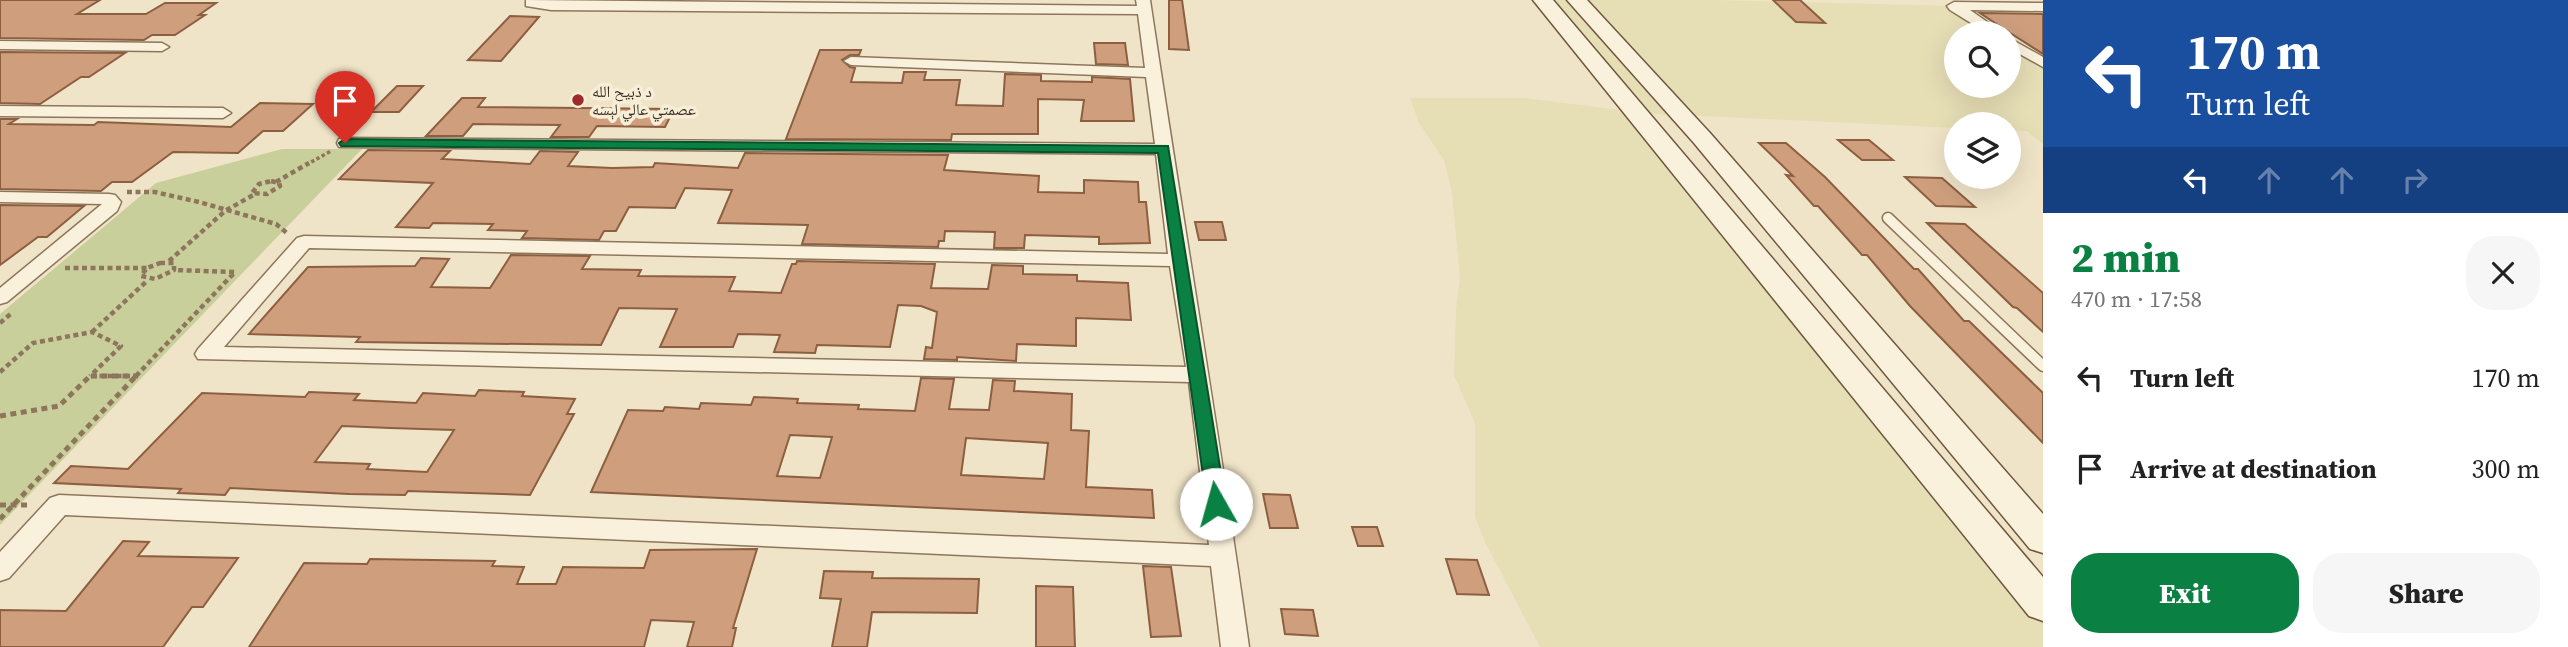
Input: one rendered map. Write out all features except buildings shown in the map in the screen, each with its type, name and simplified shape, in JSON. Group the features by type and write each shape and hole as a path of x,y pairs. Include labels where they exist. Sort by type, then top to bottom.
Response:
{"main road":[{"path":"1572,13 1702,138 2043,539"},
{"path":"1572,13 2043,605"}],"street":[{"path":"533,0 531,3 551,6 1144,5 1235,647"},
{"path":"1949,3 2043,7"},
{"path":"1949,3 1977,21"},
{"path":"0,45 162,47"},
{"path":"2021,49 2043,63"},
{"path":"851,61 1153,73"},
{"path":"0,111 223,114"},
{"path":"345,143 1164,149"},
{"path":"0,197 109,199 111,207 0,298"},
{"path":"1179,260 304,242 206,354 1198,375"},
{"path":"0,570 60,505 1223,556"}],"lane":[{"path":"1888,218 2043,366"}],"path":[{"path":"255,194 251,190 259,184 276,181 345,143"},
{"path":"55,276 64,268 147,268 169,262 225,211 255,194 273,192 280,186 276,181"},
{"path":"109,199 133,190 143,190 276,224 293,238 304,242"},
{"path":"169,262 176,266 174,270"},
{"path":"147,268 141,276 148,280"},
{"path":"0,371 33,343 92,332 148,280 163,277 174,270 235,272 139,376 0,519"},
{"path":"0,323 18,307"},
{"path":"0,416 60,406 121,346 92,332"},
{"path":"90,376 139,376"}],"shaded area":[{"path":"1543,0 1714,0 1954,6 1977,21 1944,21 1944,98 2021,98 2021,49 2043,63 2043,144 2027,131 2021,131 2021,112 1944,112 1944,127 1638,113 2043,605 2043,647 1540,647 1485,542 1475,517 1475,423 1454,375 1460,278 1452,193 1444,160 1419,123 1410,98 1525,98 1636,112"}],"green space":[{"path":"282,149 362,149 0,525 0,314 156,183"}],"place":[{"name":"د ذبیح الله عصمتي عالي لېسه","path":"578,100"}],"route":[{"path":"345,143 1164,149 1179,260 1203,400 1216,504"}]}
